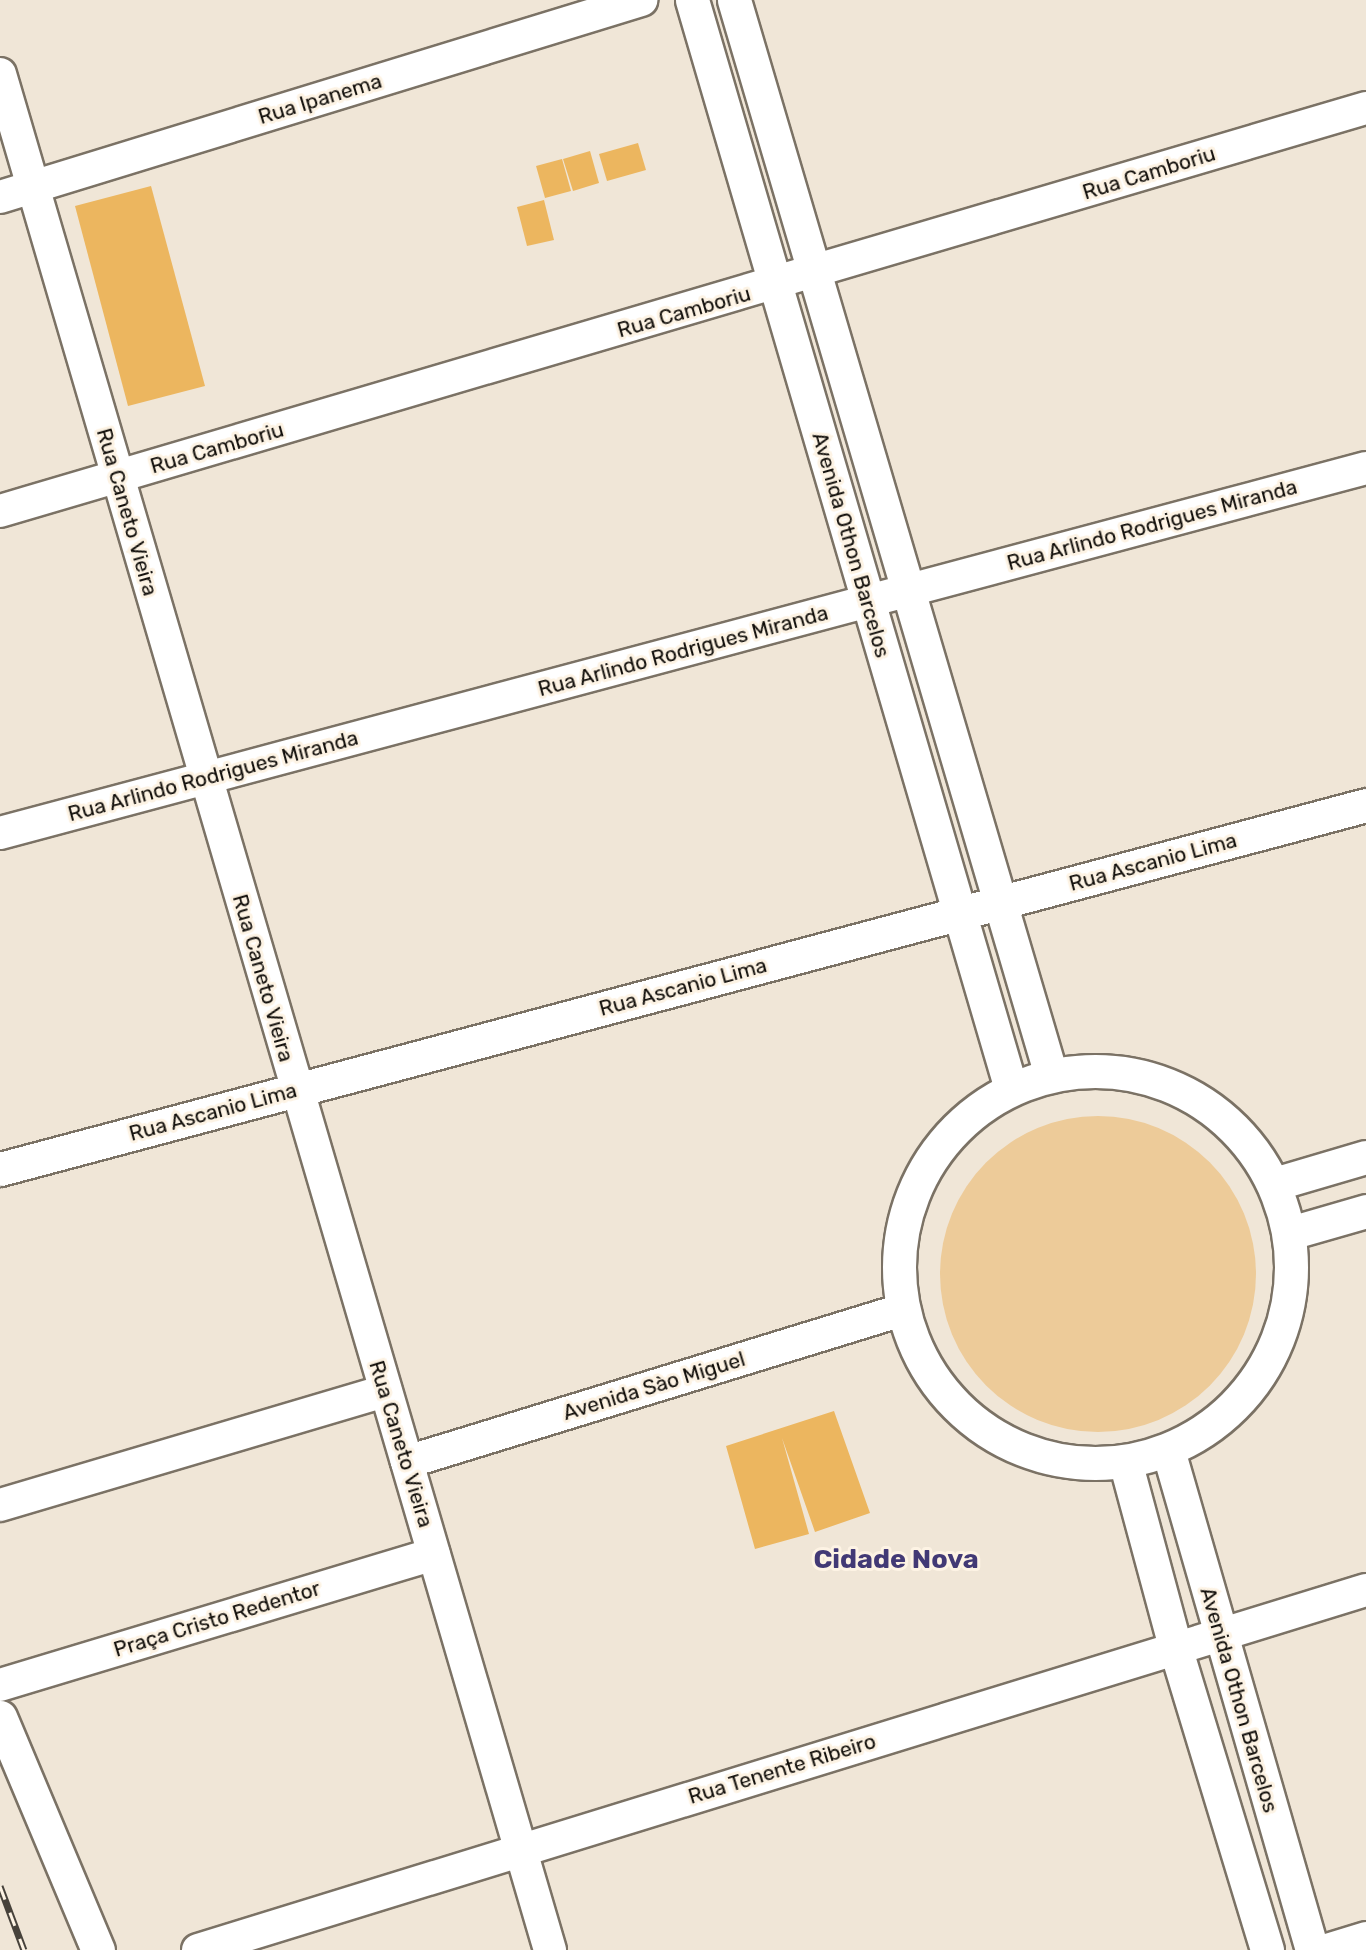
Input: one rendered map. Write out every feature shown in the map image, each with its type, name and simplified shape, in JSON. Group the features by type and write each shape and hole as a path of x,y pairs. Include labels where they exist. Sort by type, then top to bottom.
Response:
{"street":[{"name":"Rua Ipanema","path":"0,197 641,0"},
{"name":"Avenida Othon Barcelos","path":"692,0 1011,1089"},
{"name":"Avenida Othon Barcelos","path":"734,0 1051,1076"},
{"name":"Rua Caneto Vieira","path":"0,74 204,779 550,1950"},
{"name":"Rua Camboriu","path":"0,511 775,285 1366,108"},
{"name":"Rua Arlindo Rodrigues Miranda","path":"0,833 1366,468"},
{"name":"Rua Ascanio Lima","path":"0,1169 1366,806"},
{"path":"1104,1071 1136,1077 1205,1103 1245,1139 1274,1184 1290,1233 1291,1286 1279,1338 1253,1386 1214,1423 1168,1450 1125,1461 1066,1462 999,1438 960,1412 923,1366 902,1310 898,1245 917,1180 956,1127 1011,1089 1051,1076 1104,1071"},
{"path":"1274,1184 1366,1157"},
{"path":"1290,1233 1366,1211"},
{"name":"Avenida Sào Miguel","path":"406,1462 902,1310"},
{"path":"0,1505 386,1391"},
{"name":"Avenida Othon Barcelos","path":"1168,1450 1312,1950"},
{"name":"Avenida Othon Barcelos","path":"1125,1461 1176,1650 1267,1950"},
{"name":"Praça Cristo Redentor","path":"0,1685 434,1554"},
{"name":"Rua Tenente Ribeiro","path":"198,1950 521,1847 1176,1650 1366,1590"},
{"path":"0,1717 98,1950"},
{"path":"1327,1950 1366,1938"}],"shaded area":[{"path":"1098,1116 1129,1119 1159,1128 1186,1142 1210,1162 1230,1186 1244,1213 1253,1243 1256,1274 1253,1305 1244,1335 1230,1362 1210,1386 1186,1406 1159,1420 1129,1429 1098,1432 1067,1429 1037,1420 1010,1406 986,1386 966,1362 952,1335 943,1305 940,1274 943,1243 952,1213 966,1186 986,1162 1010,1142 1037,1128 1067,1119"}],"building":[{"path":"638,143 646,170 607,181 599,154"},
{"path":"590,151 599,183 573,191 563,159"},
{"path":"562,159 571,191 545,198 536,166"},
{"path":"151,186 205,386 128,406 75,206"},
{"path":"544,200 554,240 527,246 517,207"},
{"path":"834,1411 870,1513 815,1532 782,1438 809,1534 755,1549 726,1446"}],"railway":[{"path":"0,1886 24,1950"}],"district":[{"name":"Cidade Nova","path":"896,1560"}]}
